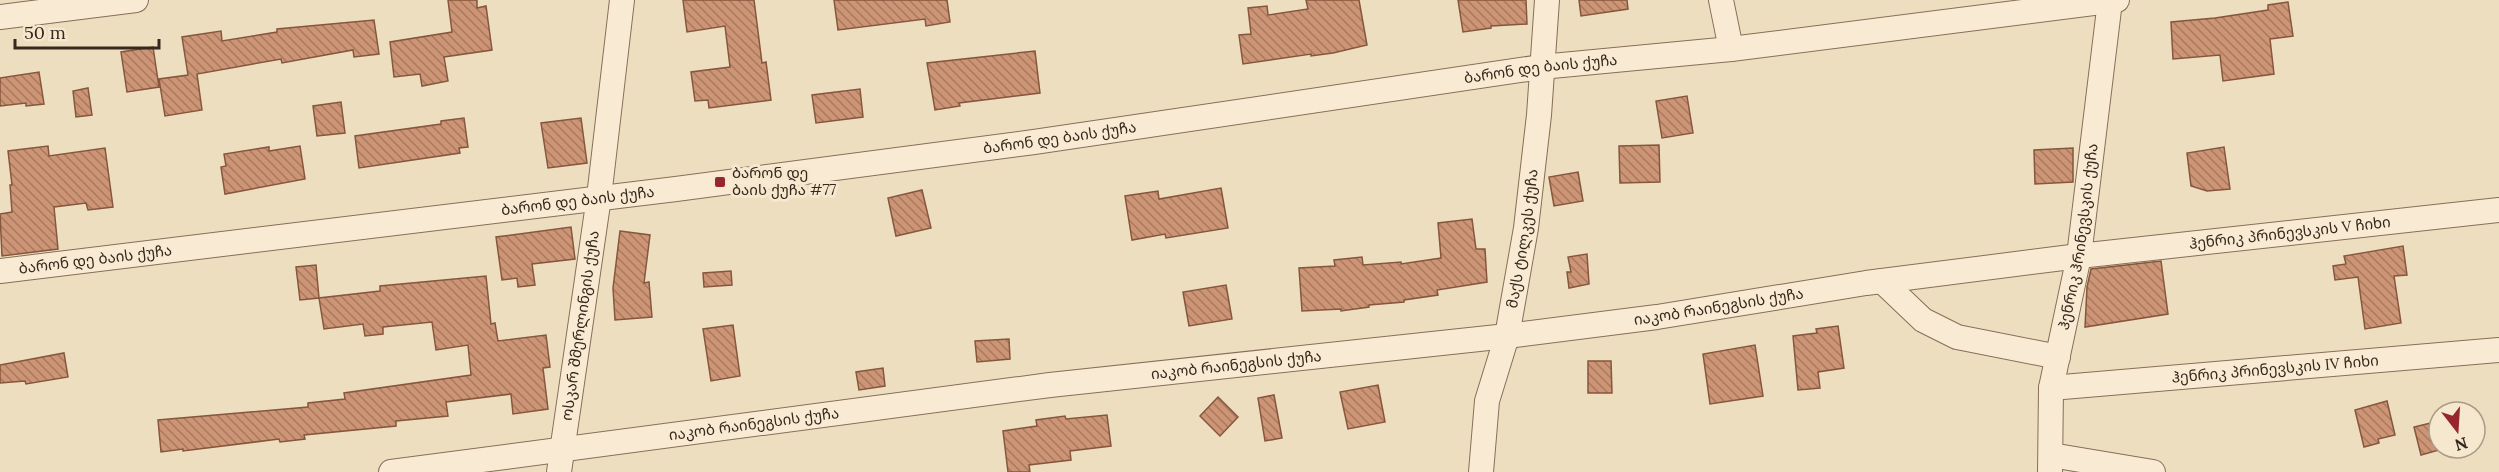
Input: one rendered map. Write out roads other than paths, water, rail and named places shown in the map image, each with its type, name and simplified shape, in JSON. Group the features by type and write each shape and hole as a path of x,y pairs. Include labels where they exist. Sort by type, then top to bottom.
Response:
{"street":[{"path":"0,17 136,0"},
{"name":"ოსკარ შმერლინგის ქუჩა","path":"560,460 599,197 622,0"},
{"name":"მაქს ტილკეს ქუჩა","path":"1481,472 1487,401 1507,336 1526,228 1539,114 1547,0"},
{"path":"1721,0 1731,49"},
{"name":"ბარონ დე ბაის ქუჩა","path":"0,271 676,189 1034,142 1541,67 1731,49 2114,1"},
{"name":"ჰენრიკ ჰრინევსკის ქუჩა","path":"2050,463 2051,388 2079,256 2114,1"},
{"name":"ჰენრიკ პრინევსკის V ჩიხი","path":"2079,256 2499,210"},
{"name":"იაკობ რაინეგსის ქუჩა","path":"391,472 560,460 1050,385 1507,336 1657,317 1882,281 2079,256"},
{"path":"1882,281 1923,320 1957,337 2058,357"},
{"name":"ჰენრიკ პრინევსკის IV ჩიხი","path":"2051,388 2499,350"},
{"path":"2050,463 2152,472"}],"place":[{"name":"ბარონ დე ბაის ქუჩა #77","path":"720,182"}]}
